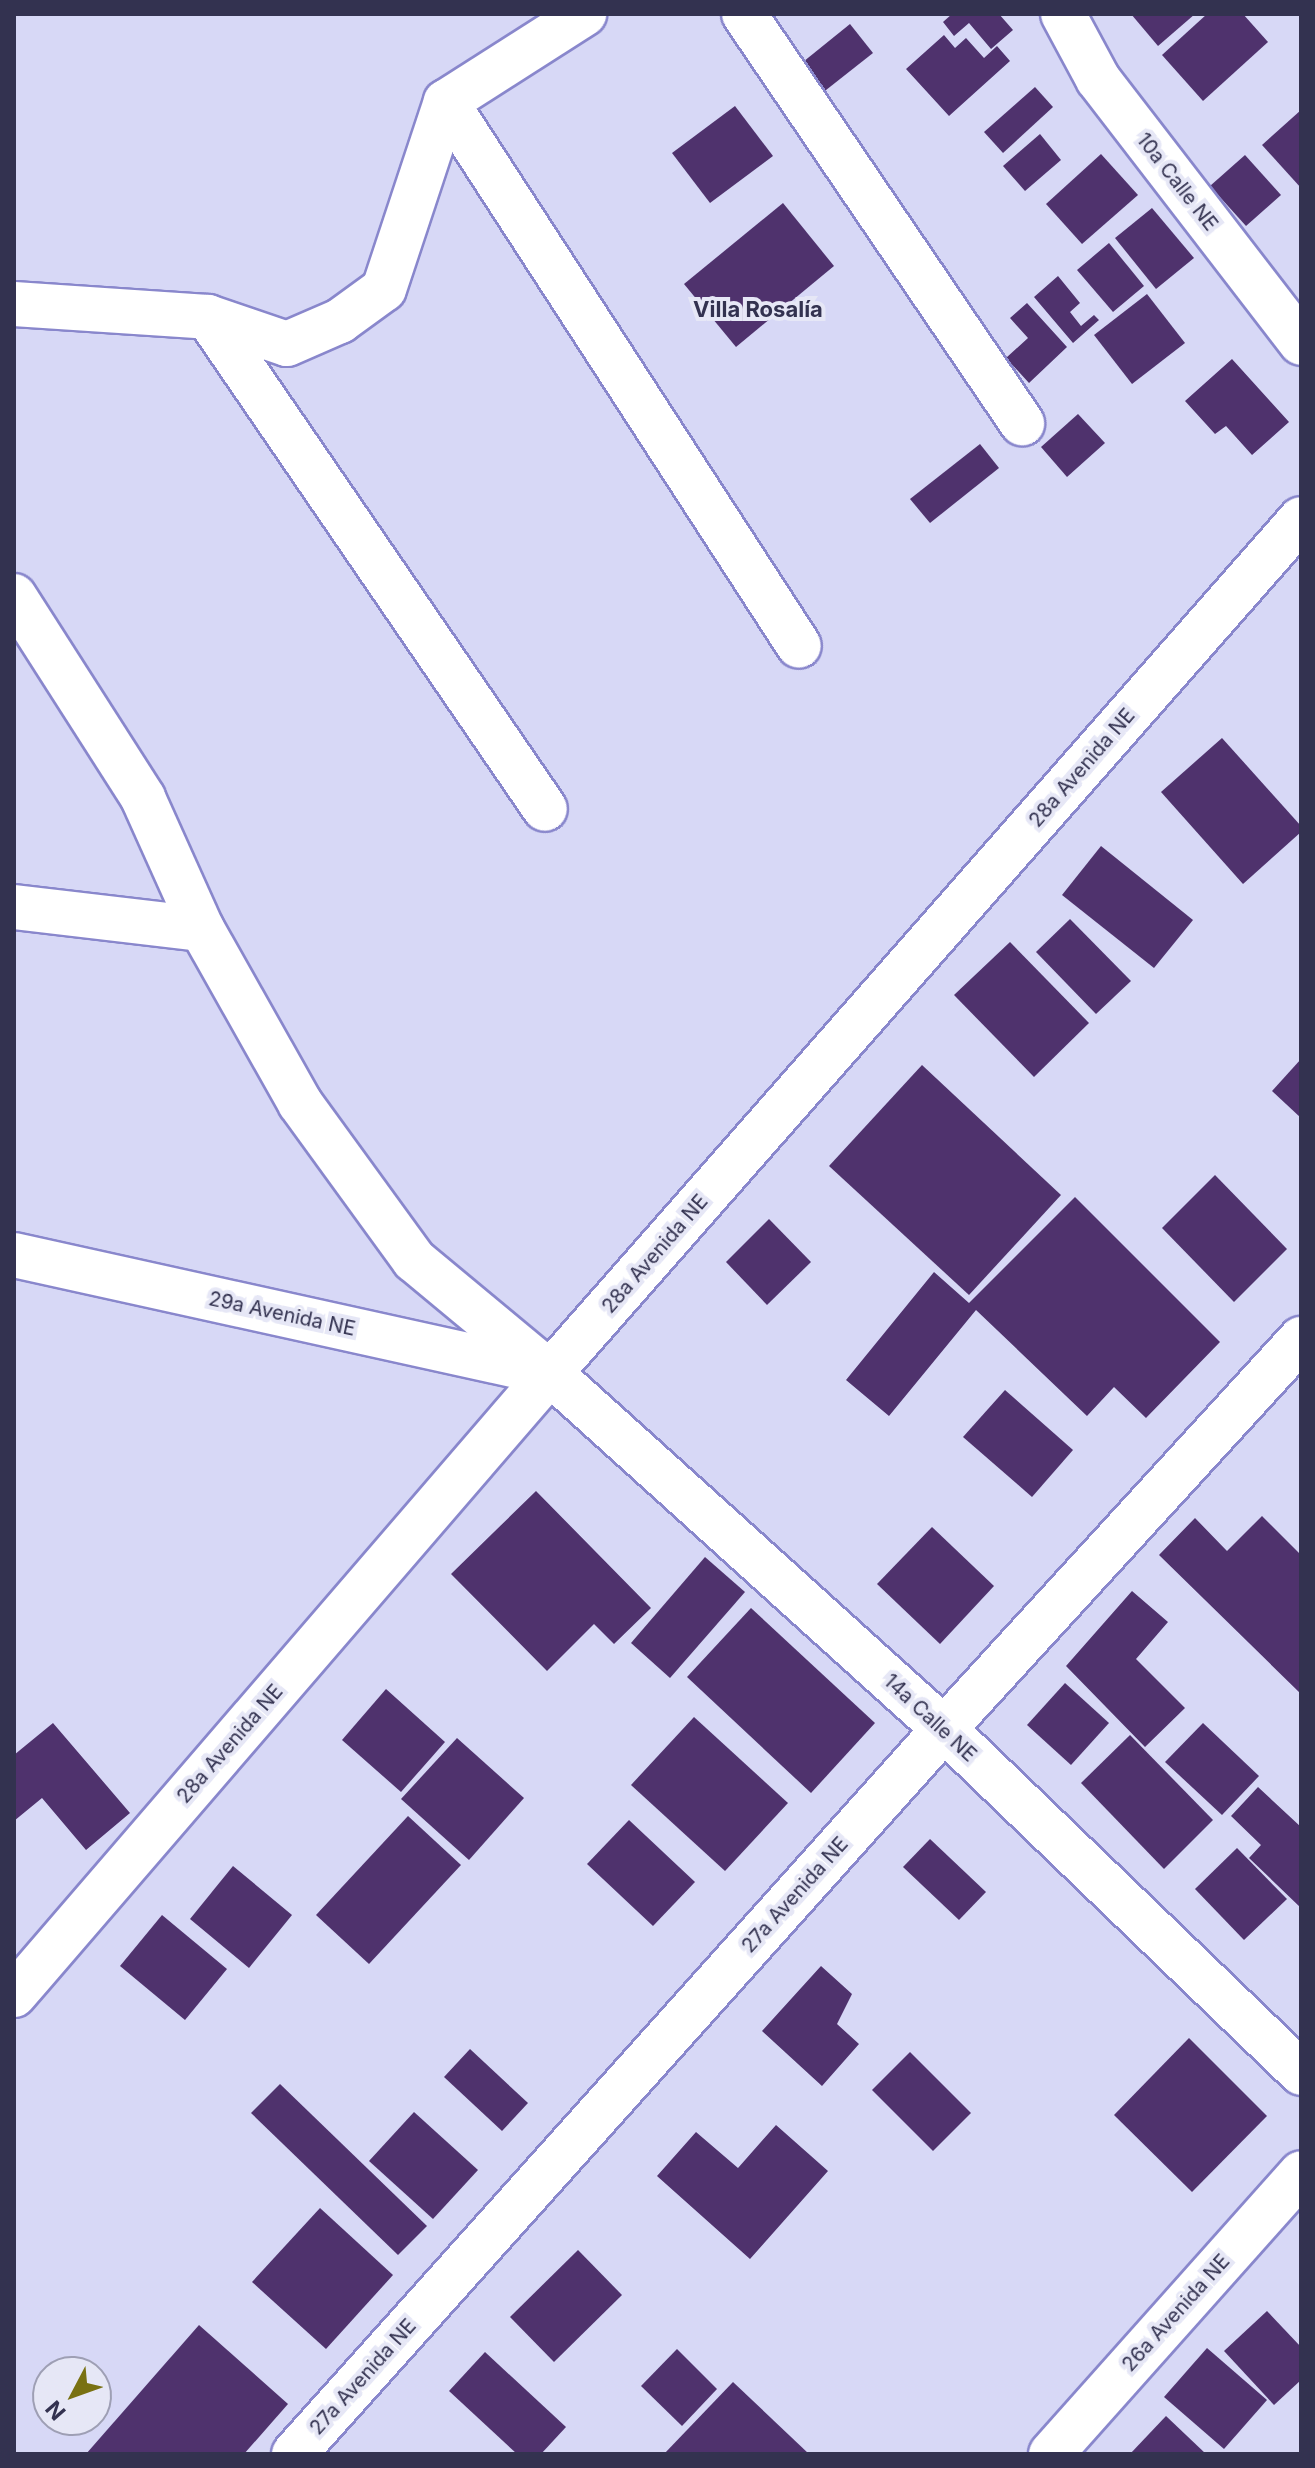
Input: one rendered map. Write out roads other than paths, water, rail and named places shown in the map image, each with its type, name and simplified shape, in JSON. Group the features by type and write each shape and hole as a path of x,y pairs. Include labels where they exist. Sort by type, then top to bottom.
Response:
{"street":[{"path":"14,304 208,317 287,344 340,321 384,289 446,102 584,14"},
{"path":"744,14 1022,423"},
{"name":"10a Calle NE","path":"1063,14 1098,79 1301,343"},
{"path":"446,102 799,646"},
{"path":"208,317 545,809"},
{"name":"28a Avenida NE","path":"14,1995 550,1373 1301,519"},
{"name":"14a Calle NE","path":"14,596 143,798 202,929 300,1103 414,1260 550,1373 944,1729 1301,2073"},
{"path":"14,907 202,929"},
{"name":"29a Avenida NE","path":"14,1255 550,1373"},
{"name":"27a Avenida NE","path":"294,2454 944,1729 1301,1339"},
{"name":"26a Avenida NE","path":"1051,2454 1301,2173"}],"district":[{"name":"Villa Rosalía","path":"758,310"}]}
